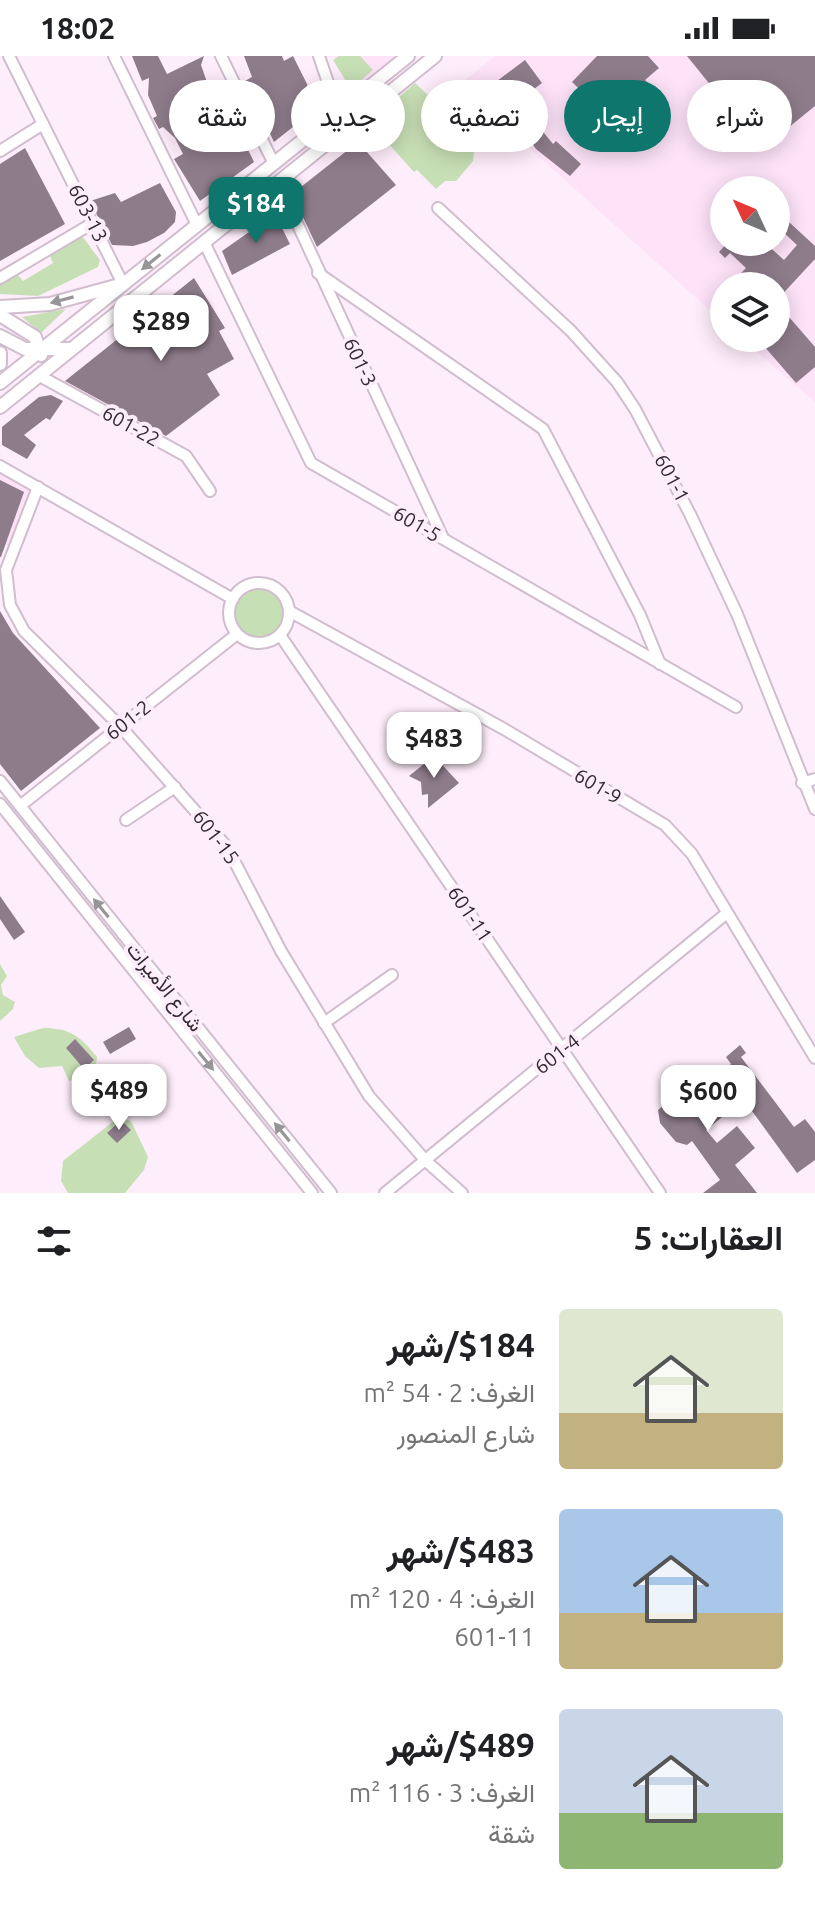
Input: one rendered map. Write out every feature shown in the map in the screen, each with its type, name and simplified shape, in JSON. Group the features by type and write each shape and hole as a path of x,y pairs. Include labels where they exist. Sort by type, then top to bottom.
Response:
{"main road":[{"path":"378,80 408,56"},
{"path":"0,407 435,56"},
{"path":"0,383 291,150"},
{"path":"0,307 50,304 123,284"},
{"path":"0,315 31,333 40,350 38,375"},
{"path":"0,336 19,347 70,349"},
{"path":"0,353 0,364"}],"street":[{"name":"603-13","path":"9,56 123,284"},
{"path":"114,56 197,225"},
{"path":"221,56 274,164"},
{"path":"319,56 327,80"},
{"path":"0,151 43,124"},
{"name":"601-3","path":"278,182 444,540"},
{"name":"601-1","path":"438,208 579,340 629,400 690,514 737,614 802,783 815,809"},
{"path":"0,278 93,223"},
{"name":"601-5","path":"204,242 311,463 736,707"},
{"path":"318,273 543,429 640,615 660,664"},
{"name":"601-22","path":"38,375 186,456 210,491"},
{"path":"0,466 233,599"},
{"name":"601-15","path":"38,487 6,570 10,605 24,631 120,726 232,855 281,951 369,1096 426,1161 462,1193"},
{"path":"266,584 282,594 289,611 280,635 258,643 237,634 230,617 233,599 247,586 266,584"},
{"name":"601-9","path":"289,611 504,729 665,825 692,854 815,1058"},
{"name":"601-2","path":"20,806 237,634"},
{"name":"601-11","path":"280,635 660,1193"},
{"path":"802,783 815,779"},
{"name":"شارع الأميرات","path":"0,781 331,1193"},
{"path":"126,820 175,787"},
{"name":"شارع الأميرات","path":"0,804 312,1193"},
{"name":"601-4","path":"385,1193 727,913"},
{"path":"324,1023 392,975"}],"shaded area":[{"path":"334,56 399,56 367,80 344,80"},
{"path":"495,56 815,56 815,402 757,352 790,352 790,272 710,272 710,310 534,152 548,152 548,80 465,80"},
{"path":"0,472 28,486 31,492 10,546 0,543"}],"green space":[{"path":"339,56 360,56 373,70 361,80 345,80 333,60"},
{"path":"415,83 421,89 421,152 474,152 473,161 456,181 445,181 436,189 417,170 414,172 396,152 405,152 405,92"},
{"path":"82,236 100,260 98,267 38,296 0,294 0,284 17,274 23,281 53,263 50,256"},
{"path":"66,309 41,333 22,317"},
{"path":"259,588 276,596 284,613 276,630 259,638 242,630 234,613 242,596"},
{"path":"0,964 7,976 1,985 3,995 15,1002 13,1009 0,1021"},
{"path":"43,1028 67,1032 80,1039 97,1057 95,1072 69,1081 62,1066 39,1068 25,1056 14,1037"},
{"path":"119,1117 131,1121 148,1157 144,1170 125,1193 68,1193 61,1181 63,1161"}],"building":[{"path":"132,56 158,56 167,74 204,56 201,65 206,80 169,80 169,132 163,127 159,129 153,118 157,116 148,95 149,78 142,81"},
{"path":"244,56 282,56 284,61 293,56 305,80 291,80 291,128 275,141 275,80 247,80 252,77"},
{"path":"597,56 648,56 659,68 645,80 574,80"},
{"path":"687,56 815,56 815,106 792,125 792,80 706,80"},
{"path":"525,60 540,80 498,80"},
{"path":"548,138 553,144 556,141 564,152 581,164 570,176 540,152 548,152"},
{"path":"25,148 65,224 0,261 0,164"},
{"path":"249,152 254,162 200,201 174,159 183,154"},
{"path":"345,152 367,152 396,185 317,247 292,194"},
{"path":"160,183 176,212 175,222 164,233 147,242 133,246 112,245 90,201 115,193 121,202"},
{"path":"275,214 290,244 232,275 222,251"},
{"path":"790,223 815,246 815,259 790,286 790,272 742,272 746,268 733,256 780,256 784,260 797,245 790,238"},
{"path":"194,278 225,328 219,331 234,359 207,374 220,395 166,436 65,381"},
{"path":"790,318 815,347 815,367 796,383 769,352 790,352"},
{"path":"51,395 63,401 50,420 46,418 24,435 36,445 27,459 2,445 2,427 39,397"},
{"path":"0,480 24,492 1,557 0,557"},
{"path":"0,611 13,633 100,728 21,791 0,764"},
{"path":"434,756 459,783 428,808 428,794 422,795 421,782 409,776"},
{"path":"0,896 25,932 14,940 0,919"},
{"path":"129,1027 136,1039 110,1054 103,1042"},
{"path":"75,1039 94,1060 84,1069 66,1048"},
{"path":"740,1045 746,1053 741,1057 794,1127 805,1119 815,1132 815,1160 797,1173 723,1071 731,1064 726,1057"},
{"path":"703,1073 732,1109 706,1130 717,1143 737,1126 755,1148 735,1165 757,1193 703,1193 720,1180 692,1141 687,1145 676,1142 660,1123 658,1110"},
{"path":"121,1120 131,1130 117,1143 107,1133"}]}
